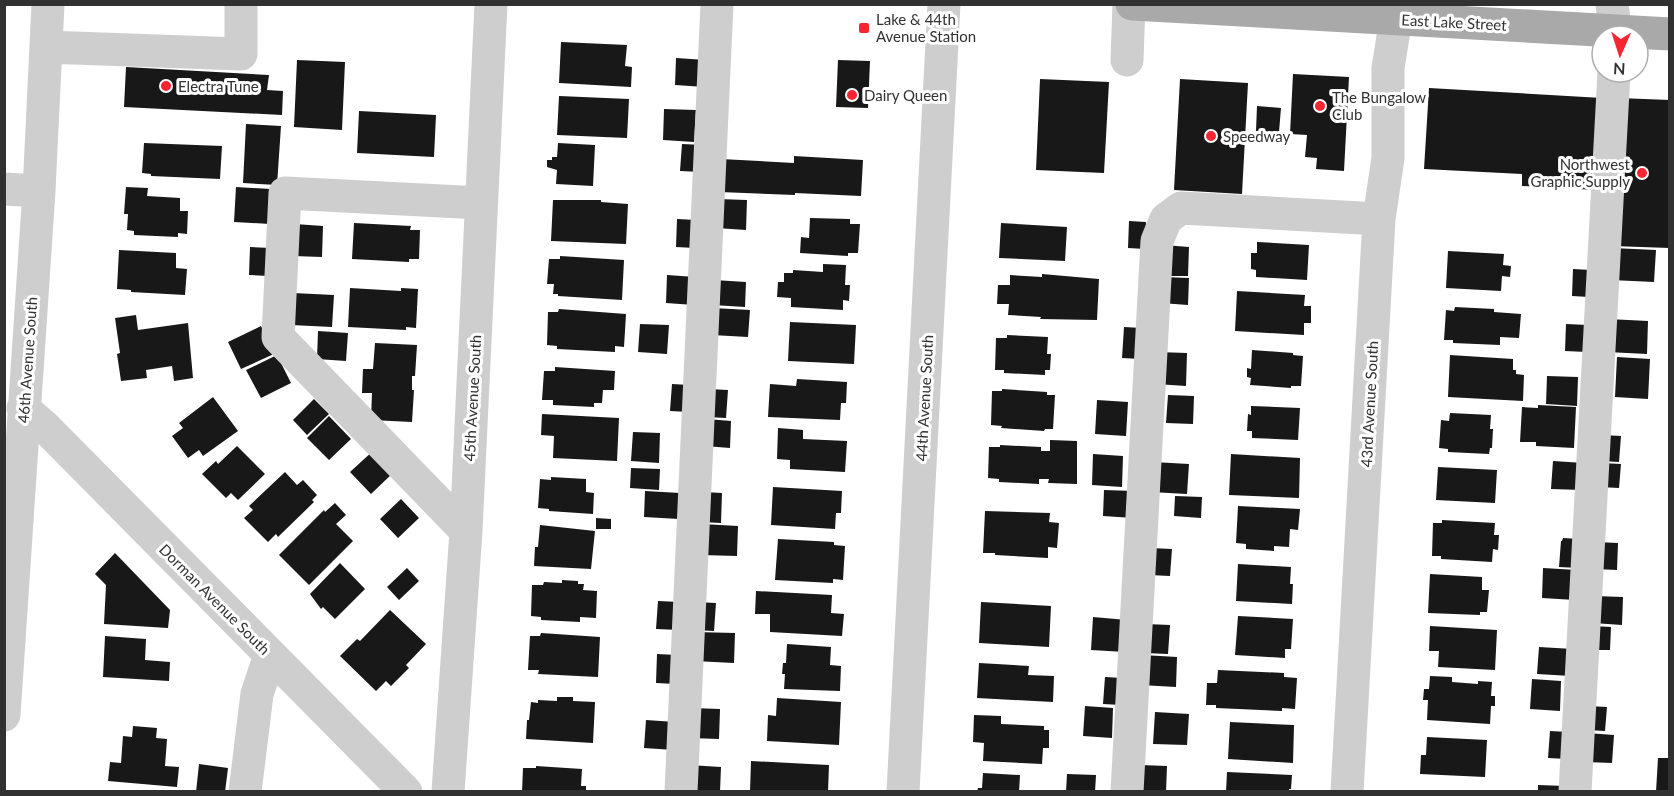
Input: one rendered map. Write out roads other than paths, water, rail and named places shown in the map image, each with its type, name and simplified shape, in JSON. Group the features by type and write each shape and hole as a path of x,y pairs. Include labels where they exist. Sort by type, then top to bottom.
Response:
{"main road":[{"name":"East Lake Street","path":"1130,4 1615,24"},
{"name":"East Lake Street","path":"1650,30 1670,34"}],"street":[{"name":"46th Avenue South","path":"4,715 39,191 48,4"},
{"path":"46,47 241,54 241,4"},
{"name":"45th Avenue South","path":"448,792 466,531 492,4"},
{"path":"681,792 717,4"},
{"name":"44th Avenue South","path":"903,792 944,4"},
{"path":"1127,60 1130,4"},
{"name":"43rd Avenue South","path":"1347,792 1379,219 1388,158 1389,68 1378,13"},
{"path":"1575,792 1613,84"},
{"path":"4,189 39,191"},
{"path":"466,531 278,337 278,326 285,193 481,203"},
{"path":"1127,792 1157,241 1166,219 1181,208 1379,219"},
{"name":"Dorman Avenue South","path":"23,408 46,428 406,792"},
{"path":"245,792 257,694 270,655"}],"place":[{"name":"Lake & 44th Avenue Station","path":"864,28"},
{"name":"Electra Tune","path":"166,86"},
{"name":"Dairy Queen","path":"852,95"},
{"name":"The Bungalow Club","path":"1320,106"},
{"name":"Speedway","path":"1211,136"},
{"name":"Northwest Graphic Supply","path":"1642,173"}]}
